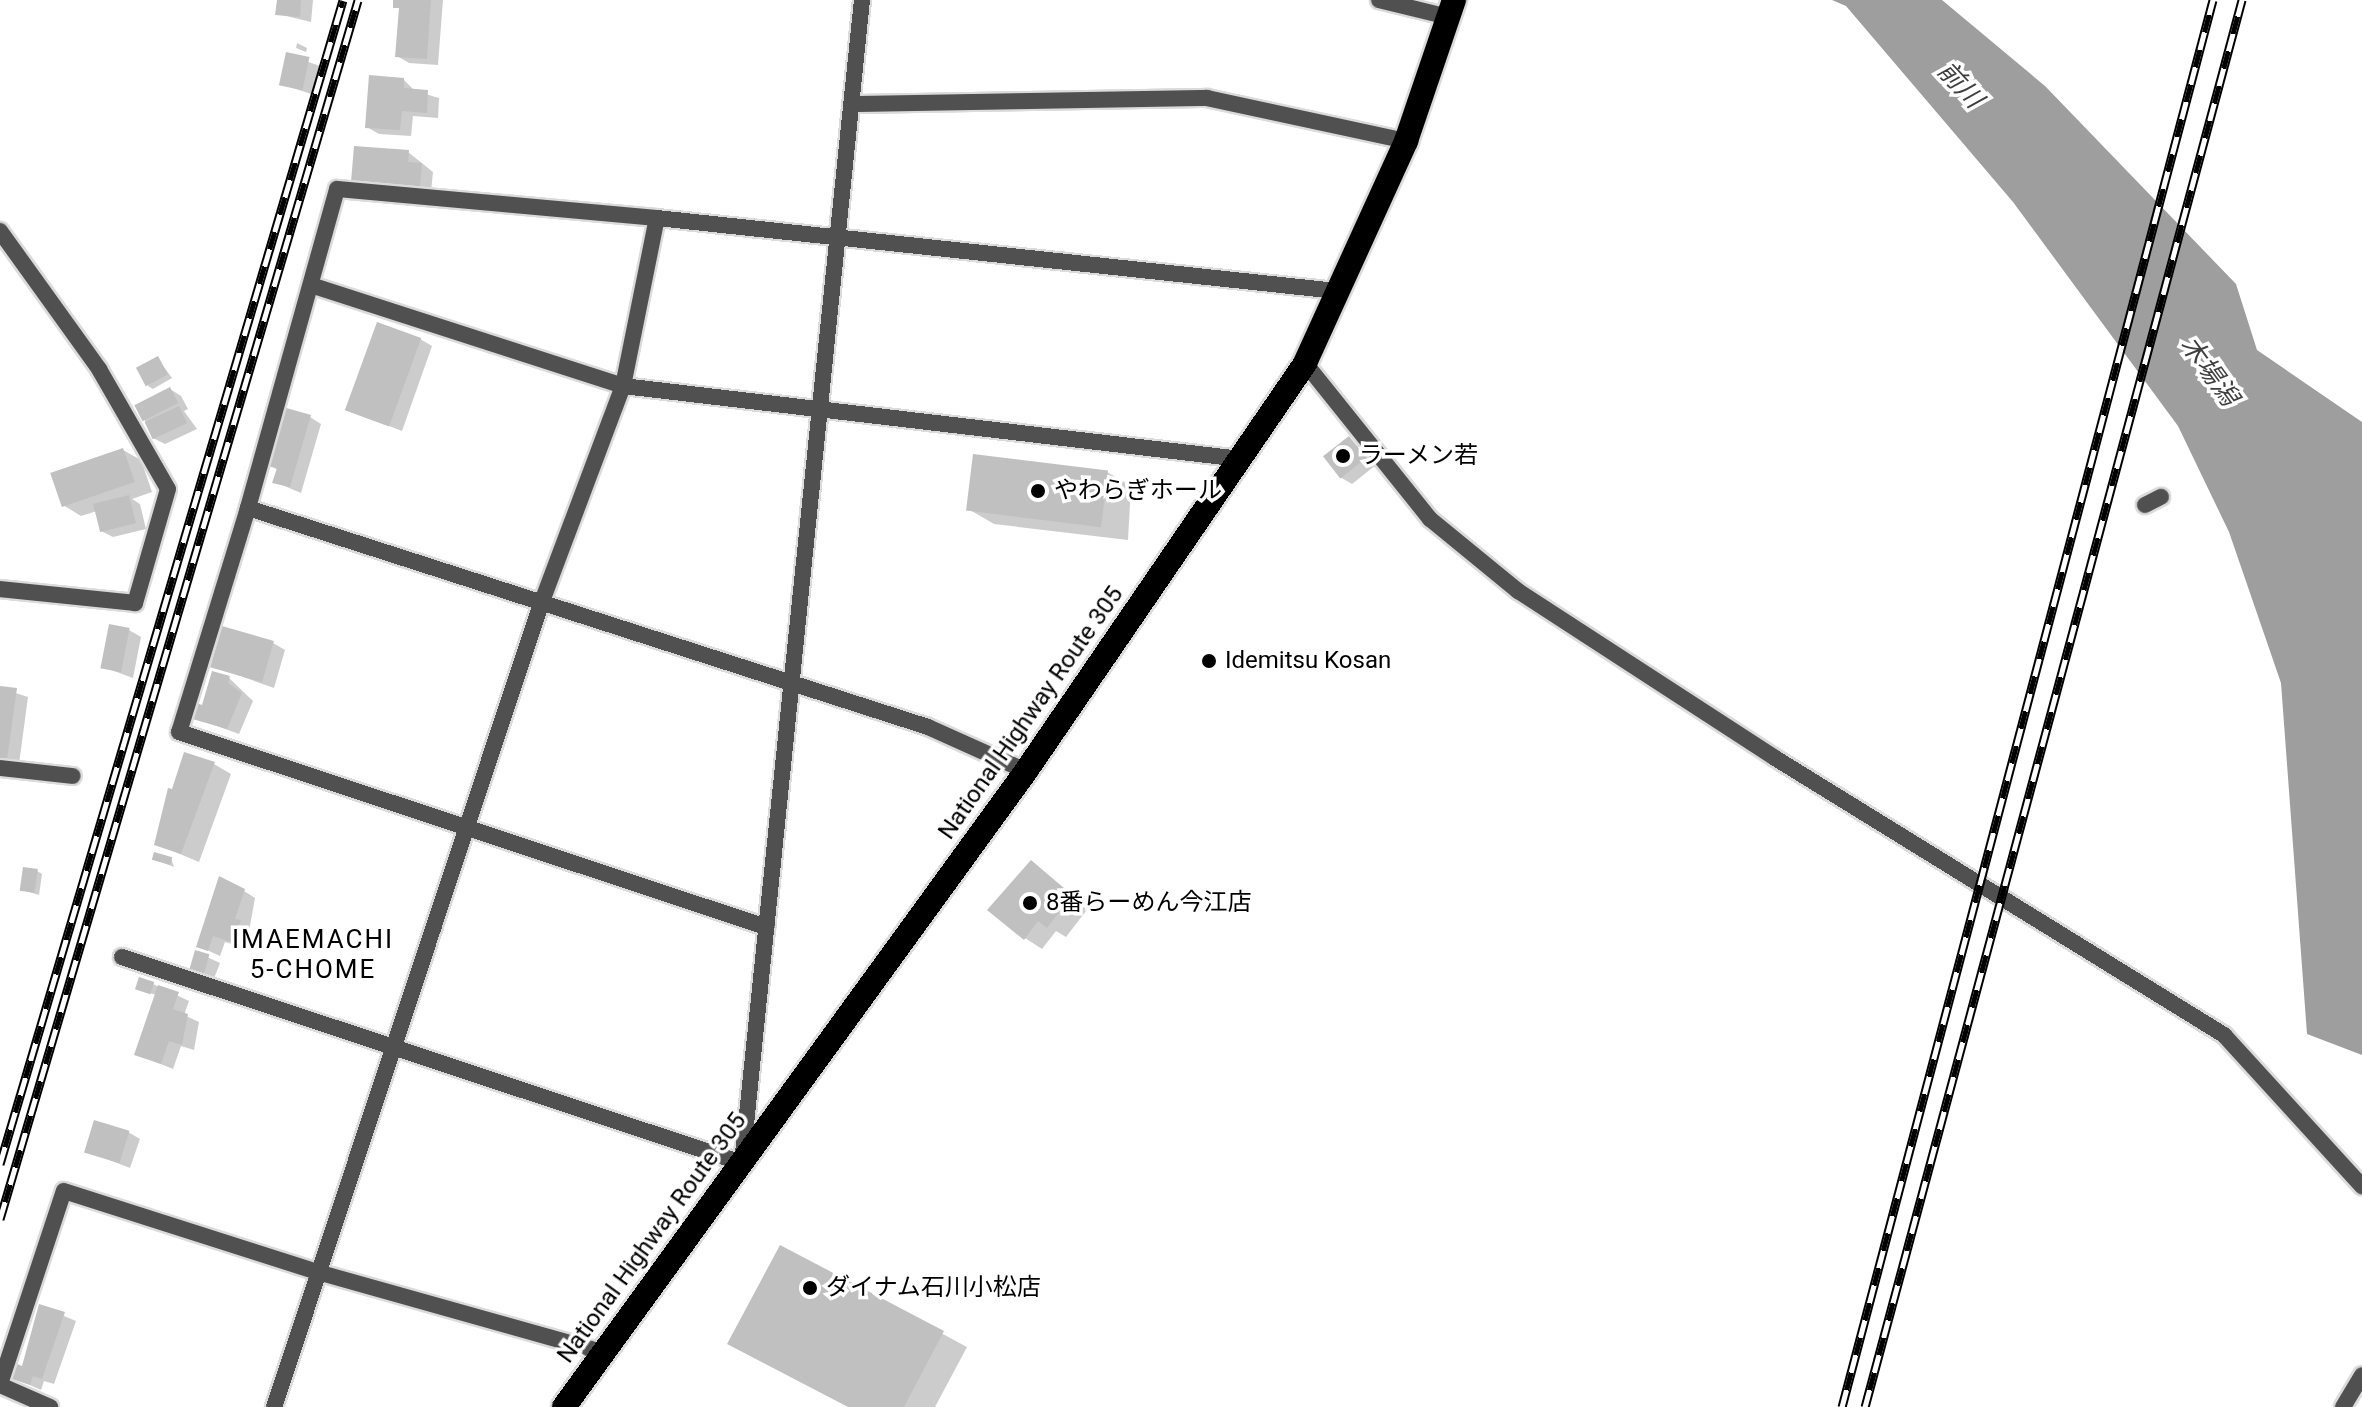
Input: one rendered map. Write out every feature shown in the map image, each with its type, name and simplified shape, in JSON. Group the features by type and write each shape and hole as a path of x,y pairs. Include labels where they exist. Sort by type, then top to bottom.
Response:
{"highway":[{"name":"National Highway Route 305","path":"564,1407 1026,771 1305,363 1406,141 1451,9"}],"street":[{"path":"122,957 742,1163 862,0"},
{"path":"1379,0 1451,9"},
{"path":"852,104 1207,98 1406,141"},
{"path":"766,927 471,826 179,732 248,508 337,189 838,236 1337,291"},
{"path":"274,1407 471,826 541,604 623,386 657,218"},
{"path":"0,231 99,369 168,489 135,603 0,589"},
{"path":"311,285 623,386 1241,459"},
{"path":"1305,363 1430,519 1518,591 1775,758 2224,1035 2362,1186"},
{"path":"2145,505 2161,497"},
{"path":"248,508 790,686 928,727 1026,771"},
{"path":"0,768 73,776"},
{"path":"50,1407 0,1385 64,1191 321,1273 605,1353"},
{"path":"2343,1407 2362,1375"}],"water":[{"path":"1832,0 1942,0 2045,86 2236,284 2257,350 2362,422 2362,1055 2307,1034 2281,683 2229,532 2178,426 2013,202 1846,6"}],"building":[{"path":"277,0 301,0 300,17 275,15"},
{"path":"393,0 431,0 427,59 395,57 399,8 393,8"},
{"path":"286,52 309,57 302,90 279,85"},
{"path":"369,75 404,78 404,88 428,90 427,113 402,111 400,130 365,128"},
{"path":"354,146 409,150 408,162 422,163 420,187 351,182"},
{"path":"377,322 421,338 389,426 345,410"},
{"path":"158,356 168,375 146,386 136,368"},
{"path":"170,387 178,403 143,421 134,405"},
{"path":"179,406 187,423 153,439 145,422"},
{"path":"283,407 311,415 290,487 272,483 277,468 266,466"},
{"name":"ラーメン若","path":"1349,436 1366,458 1340,478 1323,456"},
{"path":"123,448 135,482 62,507 50,473"},
{"name":"やわらぎホール","path":"973,454 1108,471 1101,527 966,511"},
{"path":"129,495 136,523 100,532 93,504"},
{"path":"109,624 130,628 121,672 100,668"},
{"path":"222,626 274,641 262,682 210,667"},
{"path":"212,671 230,676 228,683 242,693 227,729 189,718 194,702 202,705"},
{"path":"0,686 17,688 7,759 0,758"},
{"path":"184,752 215,762 181,854 154,845 168,788 172,789"},
{"path":"154,852 172,857 170,865 152,860"},
{"name":"8番らーめん今江店","path":"1031,860 1072,895 1047,928 1038,921 1024,940 987,910"},
{"path":"23,867 38,869 35,893 20,891"},
{"path":"219,876 245,889 235,919 241,920 234,943 213,936 208,951 196,947"},
{"path":"195,950 209,954 203,975 189,971"},
{"path":"139,977 154,982 150,994 135,989"},
{"path":"158,985 179,992 173,1009 188,1014 182,1045 169,1041 161,1064 134,1055"},
{"path":"94,1120 129,1131 119,1163 84,1153"},
{"name":"ダイナム石川小松店","path":"780,1245 944,1331 904,1407 848,1407 727,1344"},
{"path":"39,1304 65,1312 42,1379 33,1376 30,1385 12,1379 17,1364 22,1366"}],"railway":[{"path":"0,1164 343,0"},
{"path":"0,1219 358,0"},
{"path":"1842,1407 2213,0"},
{"path":"1865,1407 2242,0"}],"place":[{"name":"ラーメン若","path":"1343,456"},
{"name":"やわらぎホール","path":"1038,491"},
{"name":"Idemitsu Kosan","path":"1209,661"},
{"name":"8番らーめん今江店","path":"1030,903"},
{"name":"ダイナム石川小松店","path":"810,1288"}],"district":[{"name":"IMAEMACHI 5-CHOME","path":"313,955"}],"water label":[{"name":"前川","path":"1960,85"},
{"name":"木場潟","path":"2209,371"}]}
